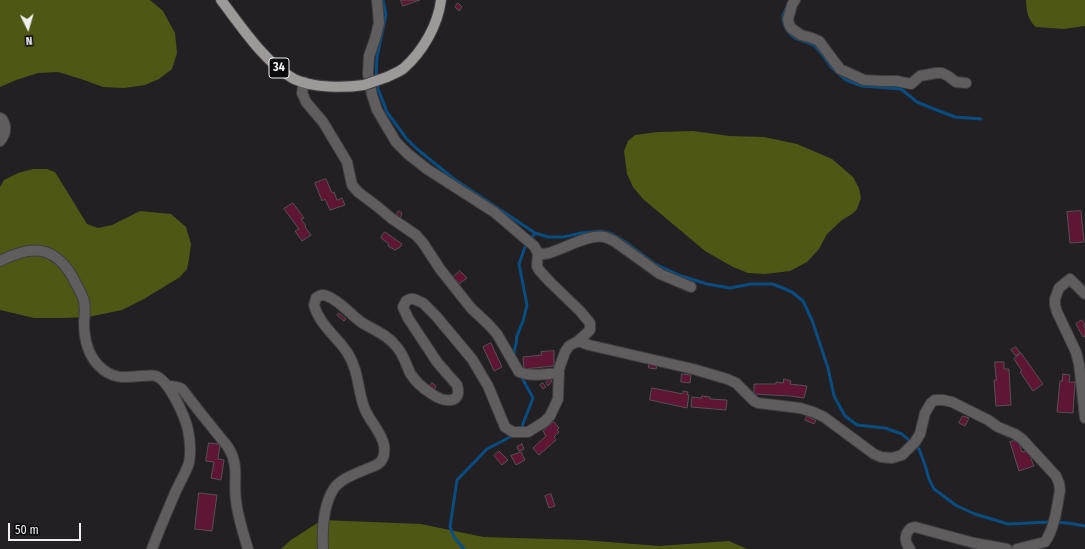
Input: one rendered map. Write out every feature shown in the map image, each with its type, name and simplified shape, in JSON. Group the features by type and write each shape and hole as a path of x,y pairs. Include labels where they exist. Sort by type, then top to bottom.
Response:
{"main road":[{"name":"34","path":"221,0 260,50 275,65 294,79 332,87 353,87 364,85 387,77 402,69 420,51 435,23 441,0"}],"street":[{"path":"377,0 379,23 370,56 368,74 372,95 377,110 396,142 408,154 427,169 494,212 536,249 544,254 591,238 606,238 614,241 660,274 691,286"},
{"path":"795,0 788,19 791,28 801,35 819,41 840,69 852,75 864,80 882,82 897,81 911,84 920,76 942,73 952,78 956,82 966,83"},
{"path":"304,82 302,93 306,102 323,122 347,162 352,185 358,192 391,218 416,235 424,243 440,269 471,308 497,334 522,374 558,373"},
{"path":"0,118 4,123 6,130 0,141"},
{"path":"323,549 322,534 325,513 333,489 346,479 378,464 383,458 384,446 379,432 364,408 353,362 320,319 314,305 316,298 320,295 326,295 332,298 362,323 386,336 397,347 411,374 431,394 441,400 455,399 458,389 457,385 437,362 405,313 403,307 406,300 410,299 423,303 436,316 472,359 488,386 505,426 513,432 528,432 544,422 550,416 558,399 558,373 565,352 569,346 578,341 590,330 590,323 580,311 539,270 537,266 536,249"},
{"path":"0,261 13,254 28,251 38,250 52,254 66,268 84,300 84,331 87,348 93,360 109,375 122,377 146,375 156,376 168,386 174,395 187,427 190,443 188,463 152,549"},
{"path":"1085,294 1070,279 1059,288 1055,299 1058,312 1076,352 1079,364 1085,418"},
{"path":"578,341 589,345 693,369 727,379 736,383 754,402 800,408 824,417 874,454 881,457 897,457 902,455 913,444 920,434 925,413 935,400 952,402 988,420 998,427 1015,434 1022,439 1056,476 1060,490 1049,537 1045,542 1017,549"},
{"path":"168,386 179,387 182,389 232,452 235,460 235,499 248,549"},
{"path":"910,549 905,539 906,534 911,528 915,527 974,543 1007,549"}],"green space":[{"path":"0,0 150,0 163,11 175,33 177,53 172,69 159,79 145,85 124,88 103,87 58,72 38,73 0,87"},
{"path":"1026,0 1085,0 1085,26 1064,29 1036,27 1029,18"},
{"path":"693,131 730,136 764,137 797,144 832,159 853,177 859,188 861,198 857,209 827,234 819,249 807,262 790,271 765,274 748,273 733,267 705,251 643,199 633,187 627,174 624,151 628,141 635,135 658,132"},
{"path":"33,169 47,169 55,172 87,224 98,228 112,225 140,211 171,214 186,227 191,244 187,269 180,277 144,299 122,310 88,317 34,318 0,310 0,187 4,180 18,173"},
{"path":"322,520 421,524 483,537 583,540 659,546 729,541 747,549 281,549 291,540"}],"building":[{"path":"401,0 420,0 403,6"},
{"path":"458,3 462,7 459,11 455,7"},
{"path":"326,179 337,200 342,198 345,205 330,210 325,199 322,201 315,183"},
{"path":"293,203 304,218 301,219 311,235 302,241 295,231 299,229 284,209"},
{"path":"399,211 402,213 400,218 396,216"},
{"path":"1081,211 1084,242 1070,243 1067,212"},
{"path":"385,232 402,244 400,247 395,250 388,246 389,244 381,238"},
{"path":"460,271 467,278 459,284 453,277"},
{"path":"339,313 346,319 344,321 337,315"},
{"path":"1082,320 1085,324 1083,325 1085,329 1085,336 1083,337 1076,324"},
{"path":"491,343 502,367 494,371 483,347"},
{"path":"1016,347 1020,353 1016,356 1011,350"},
{"path":"554,351 554,366 524,369 523,357 542,355 541,352"},
{"path":"1021,353 1043,384 1033,391 1020,372 1022,371 1014,359"},
{"path":"995,362 1004,362 1004,369 1009,369 1011,405 996,406 994,380 996,380"},
{"path":"649,364 657,366 656,369 649,368"},
{"path":"682,374 691,375 690,383 681,382"},
{"path":"1063,374 1070,375 1069,382 1075,382 1073,413 1057,412 1060,381 1062,381"},
{"path":"549,379 552,381 548,386 546,383"},
{"path":"784,379 791,381 790,384 807,386 804,398 754,394 754,384 776,384 776,382 783,383"},
{"path":"432,383 436,386 434,390 429,387"},
{"path":"543,383 546,387 543,389 540,385"},
{"path":"652,388 683,394 683,391 688,392 687,408 650,400"},
{"path":"702,396 710,397 710,399 727,400 726,410 691,407 692,397 701,398"},
{"path":"807,416 816,421 814,424 805,420"},
{"path":"963,416 969,418 965,426 959,423"},
{"path":"554,422 559,428 557,430 559,432 554,437 556,440 539,455 533,448 546,436 543,431"},
{"path":"1018,440 1022,452 1028,451 1034,466 1019,471 1010,442"},
{"path":"209,443 220,444 218,459 224,460 221,480 211,478 214,462 206,461"},
{"path":"522,444 524,449 519,451 517,447"},
{"path":"499,451 508,460 502,465 494,456"},
{"path":"521,452 525,460 516,465 511,456"},
{"path":"199,493 217,495 212,531 195,529"},
{"path":"551,494 555,506 549,508 545,496"}],"waterway":[{"path":"383,0 386,15 377,57 376,77 378,89 387,112 406,138 417,149 454,179 535,233 548,237 563,237 601,231 612,234 655,264 681,276 707,284 730,288 751,284 773,284 792,292 803,301 812,320 828,368 834,396 845,416 857,425 885,428 902,434 919,449 934,489 957,506 975,514 1008,524 1050,522 1085,526"},
{"path":"787,7 783,15 783,20 789,33 795,38 814,45 831,67 846,80 862,86 901,89 917,102 955,117 981,119"},
{"path":"515,357 514,351 517,336 527,305 519,264 525,247 535,233"},
{"path":"521,376 533,398 521,429"},
{"path":"464,549 454,537 450,527 457,480 487,449 514,435"}]}
